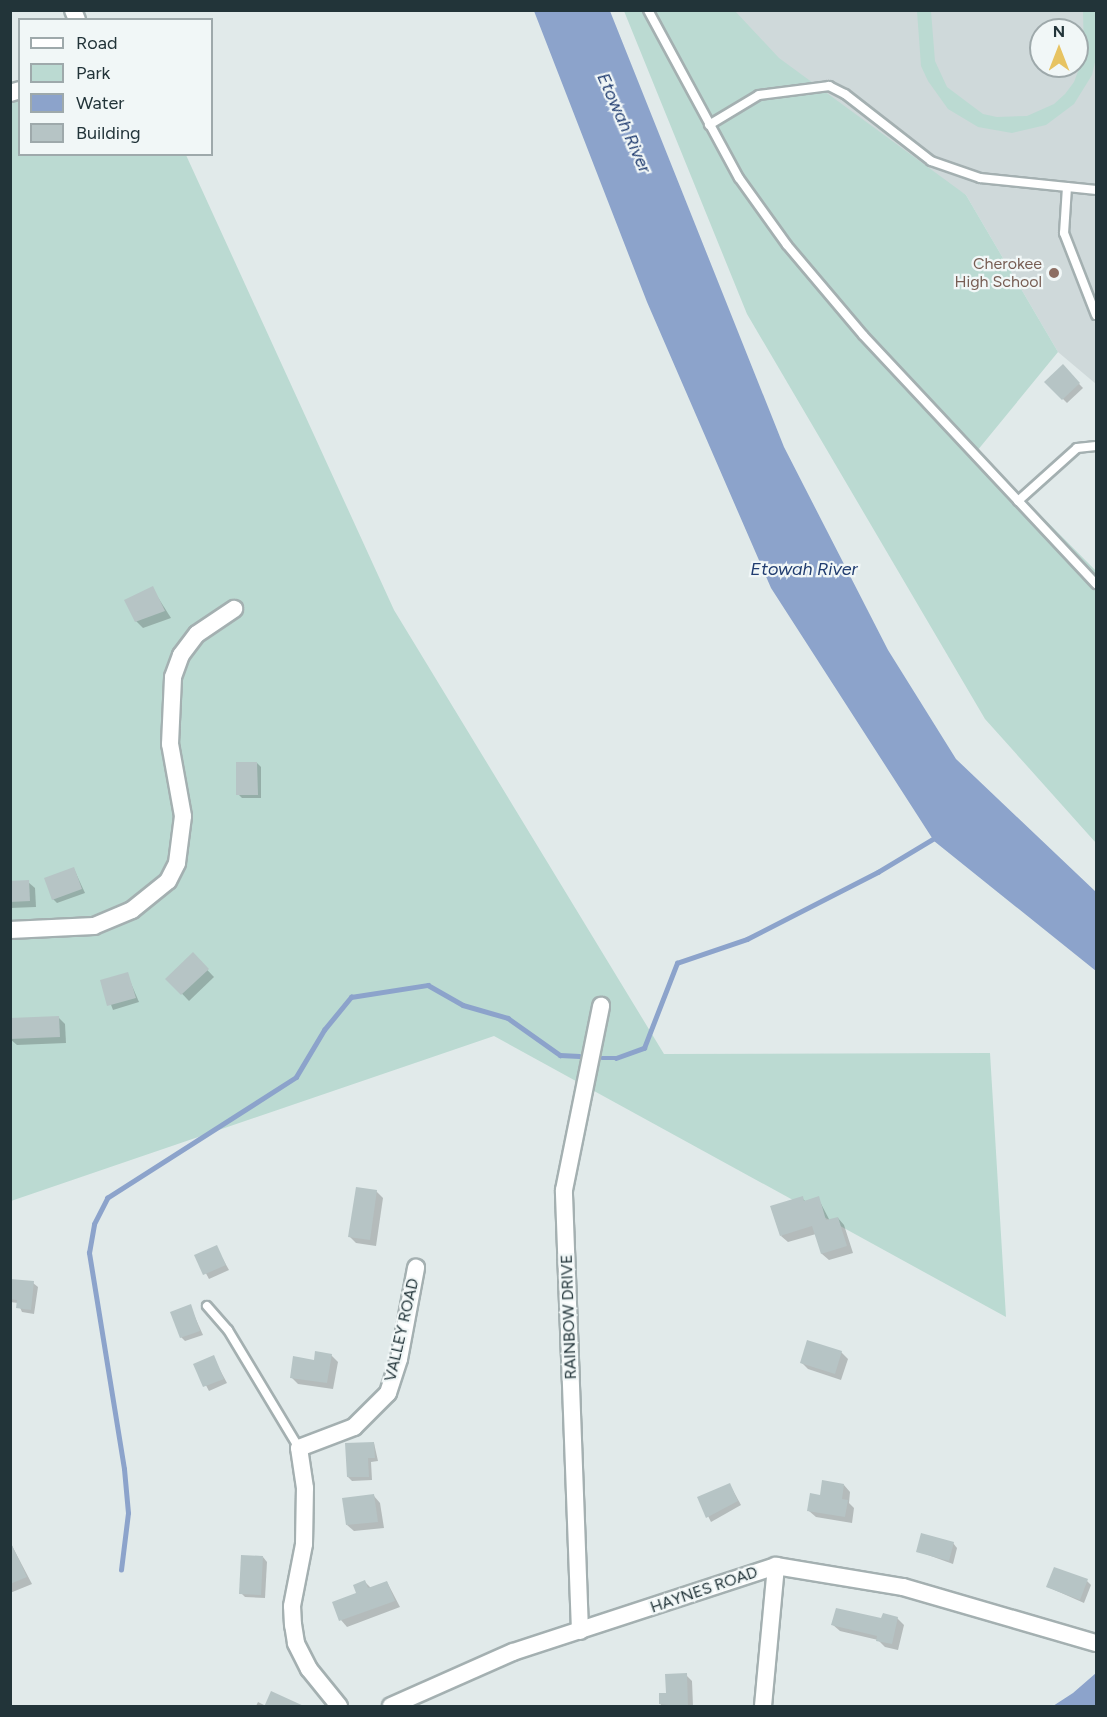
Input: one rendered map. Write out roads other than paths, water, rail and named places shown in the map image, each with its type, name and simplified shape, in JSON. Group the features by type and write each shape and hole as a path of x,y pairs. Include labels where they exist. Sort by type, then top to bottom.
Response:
{"street":[{"path":"10,930 94,926 132,910 168,881 177,863 183,816 170,744 173,677 181,655 197,634 234,609"},
{"name":"RAINBOW DRIVE","path":"580,1631 564,1190 601,1006"},
{"name":"VALLEY ROAD","path":"299,1448 354,1427 388,1392 399,1359 416,1268"},
{"path":"299,1448 305,1488 304,1544 292,1606 294,1634 309,1669 339,1707"},
{"path":"763,1707 776,1566"},
{"name":"HAYNES ROAD","path":"391,1707 513,1652 716,1583 776,1566 903,1587 1096,1643"}],"lane":[{"path":"648,10 739,178 787,245 863,335 1096,584"},
{"path":"709,125 759,95 829,86 845,94 931,161 980,178 1096,190"},
{"path":"1067,187 1064,233 1096,315"},
{"path":"1018,501 1077,448 1096,446"},
{"path":"207,1306 228,1330 299,1448"}],"water":[{"name":"Etowah River","path":"534,11 610,11 784,447 888,650 956,759 1096,892 1096,971 934,841 771,588 647,302"},
{"path":"1096,1673 1096,1706 1053,1706 1073,1693"}],"waterway":[{"path":"602,1058 616,1058 644,1048 677,963 747,939 878,872 936,837"},
{"path":"121,1570 128,1513 124,1469 89,1253 94,1224 107,1198 296,1077 324,1030 351,997 428,985 463,1005 508,1018 560,1055 579,1056"}],"place":[{"name":"Cherokee High School","path":"1054,273"}]}
